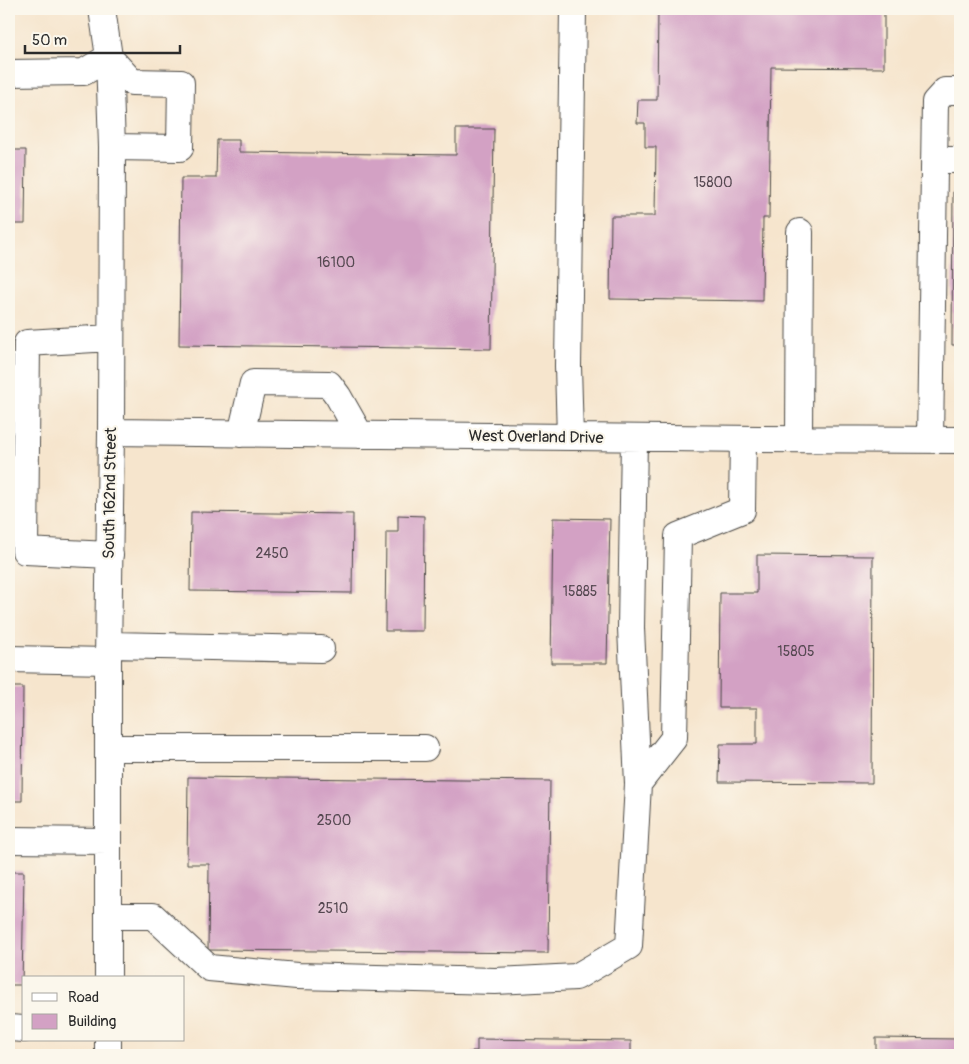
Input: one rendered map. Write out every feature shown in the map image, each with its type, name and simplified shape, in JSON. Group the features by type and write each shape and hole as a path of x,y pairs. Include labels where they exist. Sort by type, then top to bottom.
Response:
{"street":[{"name":"South 162nd Street","path":"102,9 109,58 112,147 108,976"},
{"path":"570,437 568,366 573,9"},
{"path":"9,73 84,72 109,58 132,82 181,83 180,148 112,147"},
{"path":"930,440 935,102 945,92 960,91"},
{"path":"934,160 960,160"},
{"path":"799,439 800,232"},
{"path":"110,555 25,551 27,343 111,338"},
{"path":"241,434 253,383 329,384 360,435"},
{"name":"West Overland Drive","path":"111,432 960,440"},
{"path":"108,916 153,916 209,968 297,976 495,981 576,977 629,946 638,784 631,628 634,438"},
{"path":"638,784 674,738 678,536 742,510 743,439"},
{"path":"9,659 109,653 321,649"},
{"path":"108,748 425,748"},
{"path":"9,840 108,841"},
{"path":"9,1028 22,1029"},
{"path":"108,1042 108,1055"}],"building":[{"path":"658,9 884,9 884,68 771,67 769,218 763,218 762,301 610,299 611,216 655,216 656,147 645,147 645,123 637,123 638,100 657,100"},
{"path":"456,129 494,129 491,349 179,345 181,178 216,178 217,140 239,140 239,152 456,155"},
{"path":"9,150 26,150 25,224 9,224"},
{"path":"953,192 960,192 960,345 952,345"},
{"path":"191,512 353,514 352,593 190,591"},
{"path":"398,515 424,516 423,631 385,631 386,532 398,532"},
{"path":"553,518 610,519 607,663 551,663"},
{"path":"757,555 873,556 872,783 719,782 720,744 757,744 757,708 719,708 720,593 757,593"},
{"path":"9,687 23,687 22,801 9,801"},
{"path":"188,777 550,781 548,953 208,950 209,864 187,864"},
{"path":"9,872 24,872 22,985 9,985"},
{"path":"876,1038 960,1039 960,1055 876,1055"},
{"path":"477,1039 631,1041 631,1055 472,1055 472,1051 477,1051"}]}
